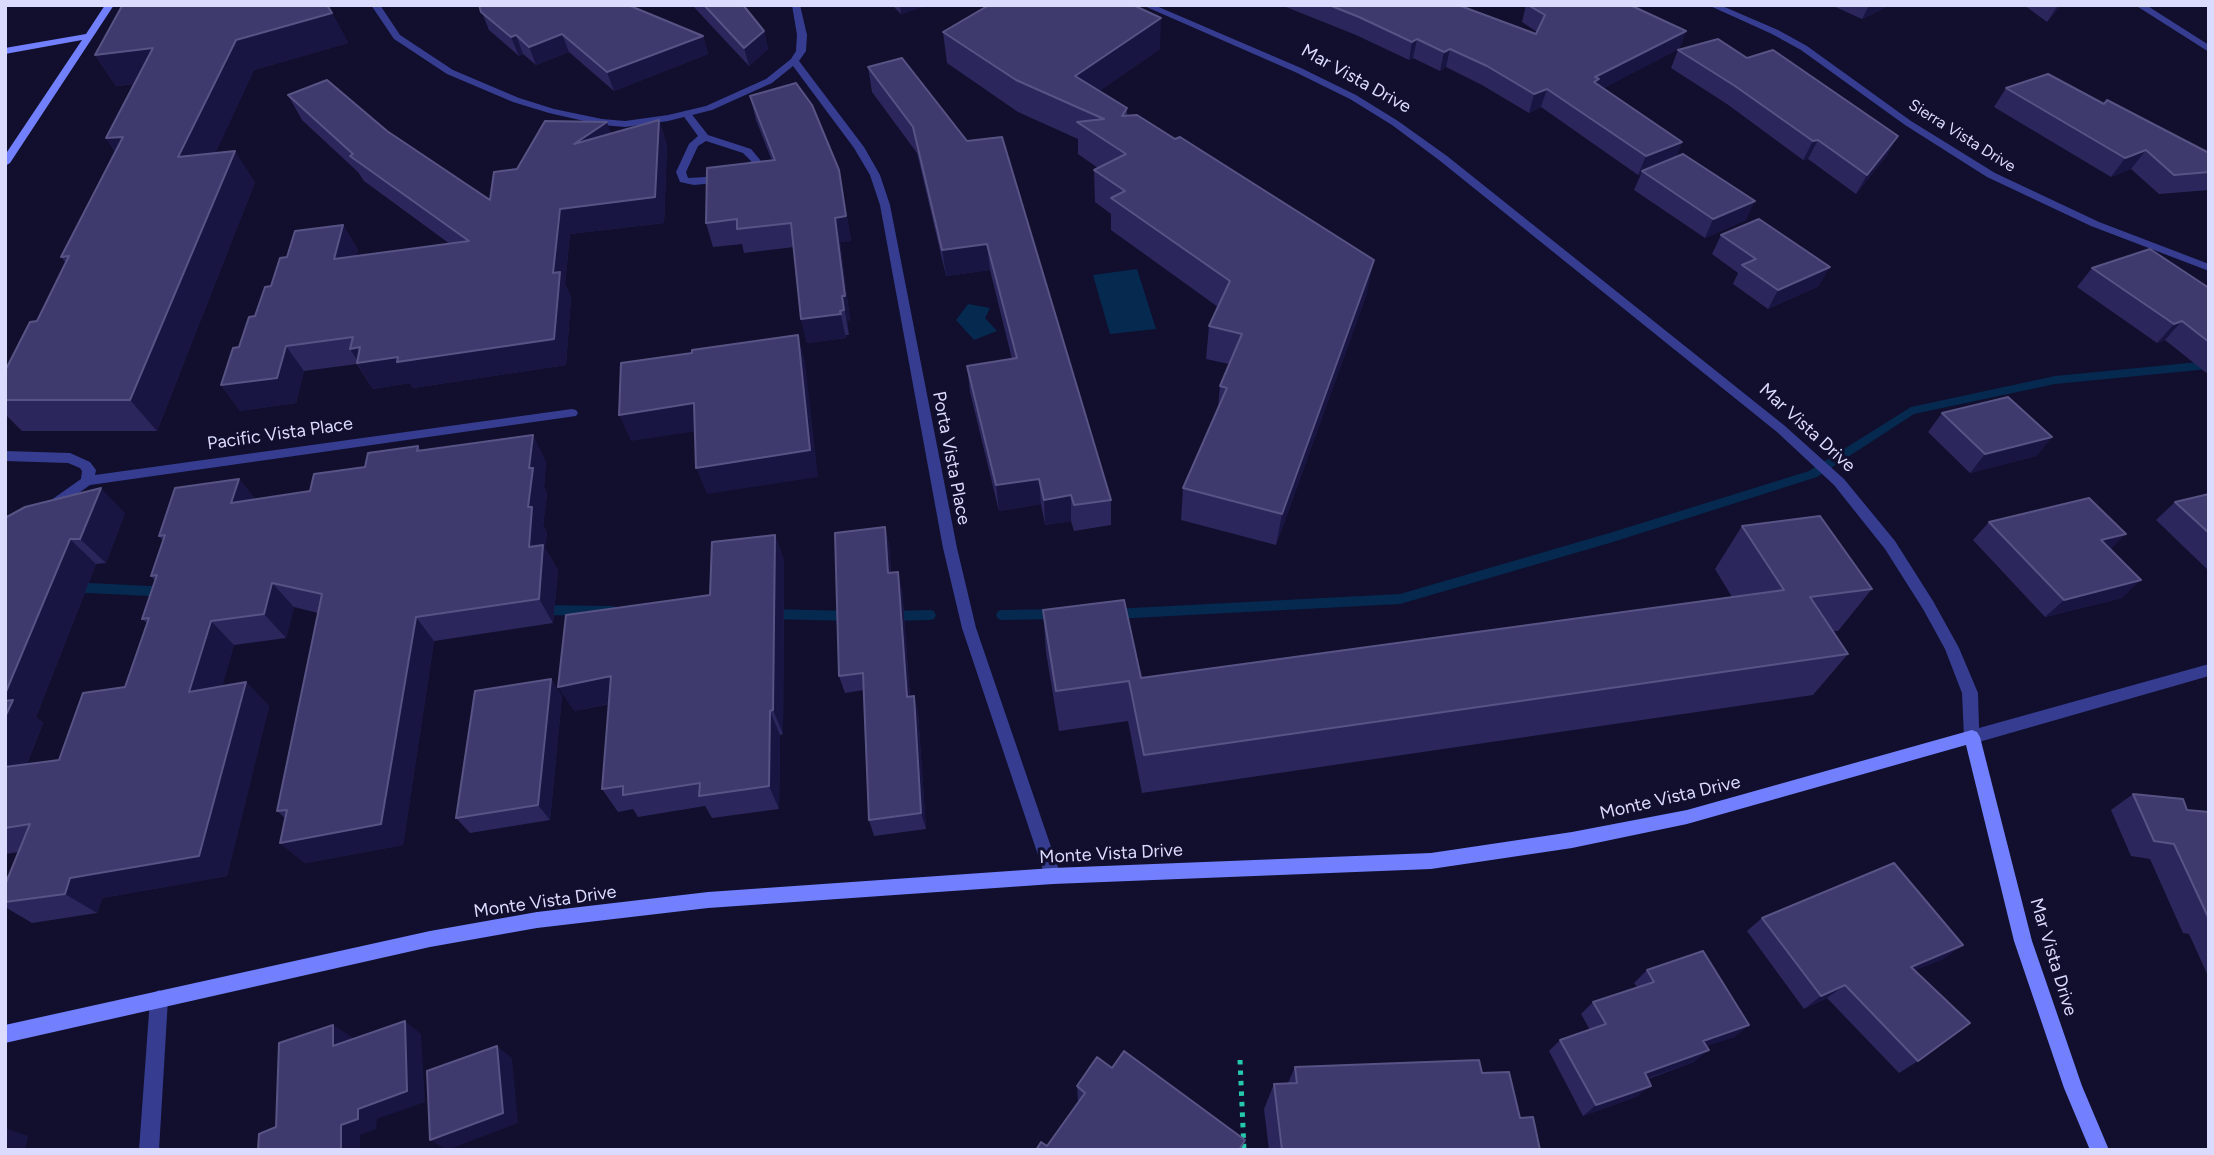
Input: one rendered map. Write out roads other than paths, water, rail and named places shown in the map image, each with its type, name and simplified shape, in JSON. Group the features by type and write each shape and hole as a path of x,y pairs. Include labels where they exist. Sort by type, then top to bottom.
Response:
{"street":[{"path":"5,163 110,5"},
{"path":"376,5 397,37 450,72 516,100 577,118 602,122 646,122 687,114 749,92 769,81 794,61 801,51 802,36 796,5"},
{"name":"Mar Vista Drive","path":"1146,5 1298,70 1353,97 1395,123 1443,158 1781,429 1839,482 1890,545 1928,605 1952,648 1970,693 1972,737 2023,941 2073,1088 2100,1150"},
{"name":"Sierra Vista Drive","path":"1712,5 1776,32 1804,48 1908,122 1991,175 2095,224 2209,268"},
{"path":"2139,5 2209,49"},
{"path":"5,51 91,36"},
{"name":"Porta Vista Place","path":"794,61 859,147 875,175 885,205 950,548 966,615 1053,876"},
{"path":"687,114 704,137 747,152 756,161 755,167 748,173 730,178 694,182 684,180 681,172 685,161 694,144 704,137"},
{"name":"Pacific Vista Place","path":"41,511 73,493 87,481 572,413"},
{"path":"5,456 69,458 85,465 89,470 87,481"},
{"name":"Monte Vista Drive","path":"5,1034 430,939 537,920 708,900 1053,876 1431,861 1572,840 1687,817 2209,670"},
{"path":"149,1150 159,999"}],"water":[{"path":"1137,269 1156,329 1110,334 1093,275"},
{"path":"968,304 990,308 985,318 997,331 974,340 956,320"}],"waterway":[{"path":"1113,614 1400,599 1613,537 1813,474 1911,411 2055,380 2209,365"},
{"path":"70,587 168,592"},
{"path":"539,610 612,611"},
{"path":"770,614 853,616"},
{"path":"1002,615 1060,614"},
{"path":"889,616 930,615"}]}
